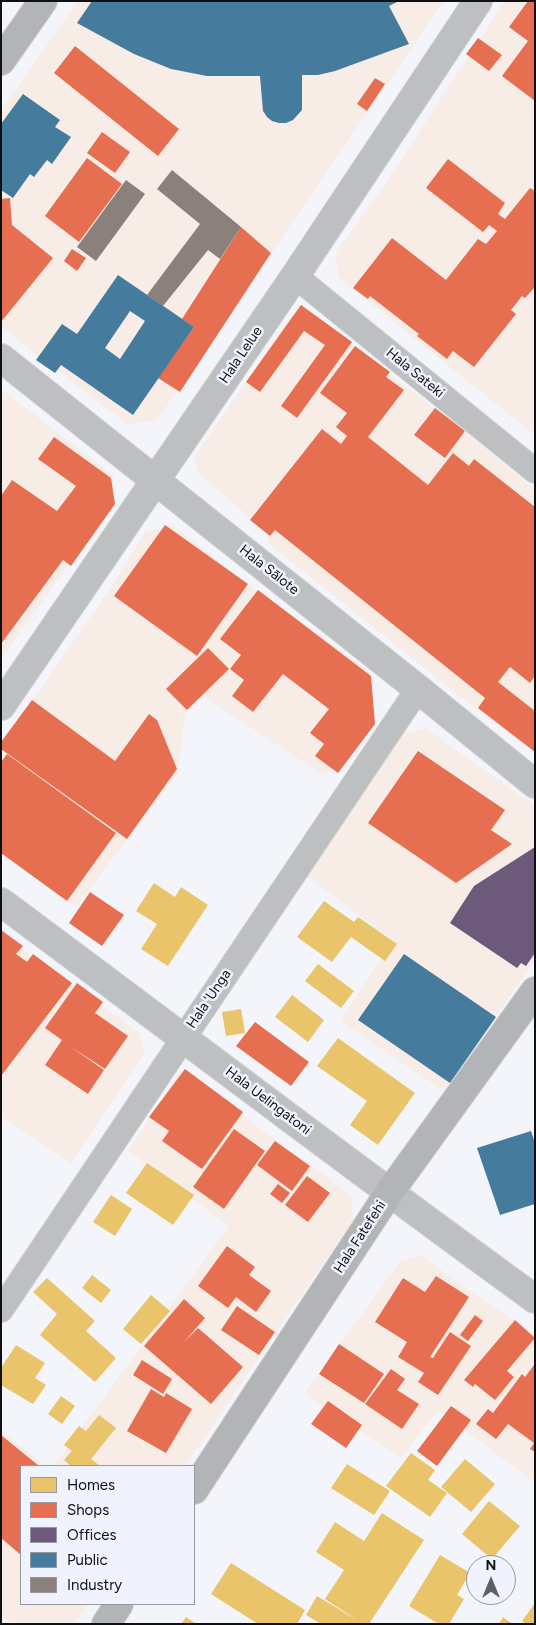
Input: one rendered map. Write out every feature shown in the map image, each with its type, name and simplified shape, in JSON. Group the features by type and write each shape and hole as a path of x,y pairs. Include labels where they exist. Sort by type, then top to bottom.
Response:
{"main road":[{"path":"1,61 43,1"},
{"name":"Hala Fatefehi","path":"195,1488 389,1193 535,991"},
{"path":"106,1624 118,1605"}],"street":[{"name":"Hala Lelue","path":"1,706 295,276 478,1"},
{"name":"Hala Sateki","path":"295,276 535,471"},
{"name":"Hala Sālote","path":"1,358 154,481 418,688 535,784"},
{"name":"Hala 'Unga","path":"1,1310 418,688"},
{"name":"Hala Uelingatoni","path":"1,902 535,1300"}],"shaded area":[{"path":"78,1 444,1 157,420 127,424 1,327 1,110"},
{"path":"505,1 535,1 535,435 338,277 336,252 379,193"},
{"path":"299,304 471,436 535,490 535,753 463,699 269,544 267,532 199,474 194,458"},
{"path":"1,389 113,475 113,504 1,659"},
{"path":"174,526 242,580 368,670 373,711 326,777 203,696 186,713 177,774 76,907 1,854 1,746 107,593 146,531"},
{"path":"425,728 535,806 535,960 444,1091 340,1021 393,941 307,876 397,735"},
{"path":"1,934 140,1033 144,1055 71,1163 1,1117"},
{"path":"181,1070 352,1196 353,1220 186,1465 55,1465 229,1226 128,1151"},
{"path":"421,1256 535,1335 535,1483 438,1410 401,1458 304,1394 401,1260"},
{"path":"1,1431 45,1465 20,1465 20,1605 87,1605 74,1624 13,1624 1,1616"}],"building: Homes":[{"path":"154,883 175,897 181,887 208,905 168,966 141,949 157,924 136,911"},
{"path":"324,901 354,922 358,917 397,944 385,961 351,937 332,962 297,937"},
{"path":"318,964 354,991 341,1008 305,981"},
{"path":"292,995 324,1020 308,1042 275,1017"},
{"path":"241,1009 245,1033 226,1036 222,1012"},
{"path":"338,1038 415,1093 378,1145 350,1125 367,1101 317,1066"},
{"path":"147,1163 194,1195 173,1225 126,1193"},
{"path":"111,1195 132,1209 115,1236 93,1222"},
{"path":"92,1275 111,1290 101,1303 82,1288"},
{"path":"47,1278 95,1321 86,1331 116,1358 95,1382 40,1335 57,1314 33,1292"},
{"path":"151,1295 170,1311 141,1344 123,1329"},
{"path":"16,1345 45,1363 35,1378 46,1385 33,1404 1,1385 1,1368"},
{"path":"61,1396 75,1406 62,1424 48,1414"},
{"path":"99,1415 116,1428 91,1459 99,1465 70,1465 64,1460 72,1451 64,1445 79,1426 86,1431"},
{"path":"411,1453 435,1470 428,1480 447,1493 430,1517 386,1486"},
{"path":"465,1459 495,1484 471,1512 441,1487"},
{"path":"347,1464 390,1491 374,1515 331,1488"},
{"path":"489,1501 520,1526 495,1555 487,1555 462,1534"},
{"path":"382,1513 424,1540 369,1624 321,1624 306,1615 317,1596 360,1622 325,1599 344,1570 316,1552 335,1522 364,1541"},
{"path":"440,1555 466,1571 466,1580 457,1595 464,1599 449,1624 439,1624 409,1606"},
{"path":"231,1563 305,1610 297,1624 258,1624 211,1594"},
{"path":"535,1603 535,1624 526,1624 522,1621"},
{"path":"186,1617 196,1624 181,1624"},
{"path":"503,1617 512,1624 499,1624"}],"building: Shops":[{"path":"528,1 535,1 535,101 502,76 528,41 509,27"},
{"path":"478,38 502,55 489,71 466,54"},
{"path":"75,46 179,129 158,156 54,73"},
{"path":"375,78 385,84 367,111 357,104"},
{"path":"102,132 130,152 115,173 87,153"},
{"path":"87,158 122,184 79,242 45,216"},
{"path":"448,159 505,203 498,214 505,219 530,188 535,191 535,287 525,298 522,296 511,310 516,314 474,367 453,351 447,359 417,336 419,334 370,296 368,299 353,288 392,238 446,280 478,239 486,244 497,231 489,225 483,232 426,188"},
{"path":"10,198 12,225 53,258 1,322 1,199"},
{"path":"241,227 271,253 180,392 158,378 194,327 182,319"},
{"path":"72,249 86,258 77,271 64,261"},
{"path":"301,305 352,342 297,418 281,406 325,345 304,331 260,392 246,382"},
{"path":"355,346 390,372 386,377 404,390 368,437 428,485 453,453 469,466 474,459 535,507 535,676 530,683 510,667 498,682 535,711 535,752 478,708 485,698 275,530 270,536 250,520 322,429 341,444 347,436 336,427 347,413 320,393"},
{"path":"435,408 465,431 445,458 414,435"},
{"path":"54,437 111,478 115,504 71,566 63,560 1,644 1,496 12,480 57,511 76,486 38,459"},
{"path":"165,525 248,584 197,656 114,596"},
{"path":"258,590 371,676 375,724 338,773 315,756 324,744 310,733 329,709 283,674 253,712 232,696 244,680 230,669 241,655 220,639"},
{"path":"208,648 229,669 187,710 166,689"},
{"path":"32,700 115,761 149,714 157,720 177,769 127,839 1,749 1,742"},
{"path":"418,751 505,810 491,830 512,844 456,883 368,823"},
{"path":"7,754 116,833 67,901 1,853 1,762"},
{"path":"90,892 124,915 102,946 69,923"},
{"path":"1,930 23,946 16,954 27,962 33,954 72,983 1,1076"},
{"path":"77,983 103,1002 95,1013 128,1036 105,1069 71,1047 104,1070 88,1094 45,1065 62,1040 45,1028"},
{"path":"255,1022 309,1062 291,1086 236,1046"},
{"path":"185,1069 243,1112 202,1169 162,1141 169,1131 149,1117"},
{"path":"234,1129 265,1151 224,1209 193,1187"},
{"path":"275,1141 310,1166 292,1191 257,1165"},
{"path":"307,1176 330,1193 308,1222 285,1205"},
{"path":"278,1184 290,1193 282,1203 270,1194"},
{"path":"227,1246 255,1267 249,1275 271,1291 256,1312 236,1297 228,1308 198,1286"},
{"path":"436,1276 469,1297 430,1357 433,1358 450,1332 471,1346 438,1395 418,1382 424,1373 398,1357 407,1342 375,1322 403,1278 425,1292"},
{"path":"184,1299 205,1318 184,1342 198,1328 243,1367 211,1404 144,1346"},
{"path":"237,1306 275,1332 259,1355 221,1330"},
{"path":"475,1315 483,1321 468,1341 460,1335"},
{"path":"515,1320 535,1338 507,1371 514,1377 495,1400 475,1384 473,1387 464,1380"},
{"path":"339,1344 384,1374 364,1403 319,1374"},
{"path":"142,1360 172,1379 163,1394 133,1375"},
{"path":"534,1365 535,1452 530,1449 534,1443 508,1424 496,1439 476,1424 488,1409 493,1413 522,1374 525,1377"},
{"path":"391,1369 405,1379 397,1390 419,1404 402,1429 365,1404"},
{"path":"151,1389 164,1397 166,1393 192,1409 166,1453 127,1431"},
{"path":"328,1401 362,1425 346,1448 311,1424"},
{"path":"451,1406 471,1420 437,1466 417,1451"},
{"path":"1,1435 38,1465 20,1465 20,1554 1,1538"}],"building: Offices":[{"path":"535,847 535,953 526,966 521,963 517,968 450,923 474,886"}],"building: Public":[{"path":"92,1 399,1 389,6 409,44 335,71 318,75 302,75 302,110 293,120 279,123 272,121 263,111 260,76 207,76 171,69 134,54 77,23"},
{"path":"23,94 60,120 55,127 71,137 52,164 47,160 34,177 30,174 13,198 1,190 1,124"},
{"path":"118,275 194,327 133,415 61,365 55,373 36,360 62,324 77,334","holes":["130,311 145,321 120,359 105,348"]},
{"path":"404,954 496,1017 450,1083 358,1020"},
{"path":"531,1131 535,1143 535,1204 500,1215 477,1148"}],"building: Industry":[{"path":"172,170 241,227 220,259 208,250 163,306 147,295 200,224 157,189"},
{"path":"126,180 145,194 96,261 77,247"}]}
